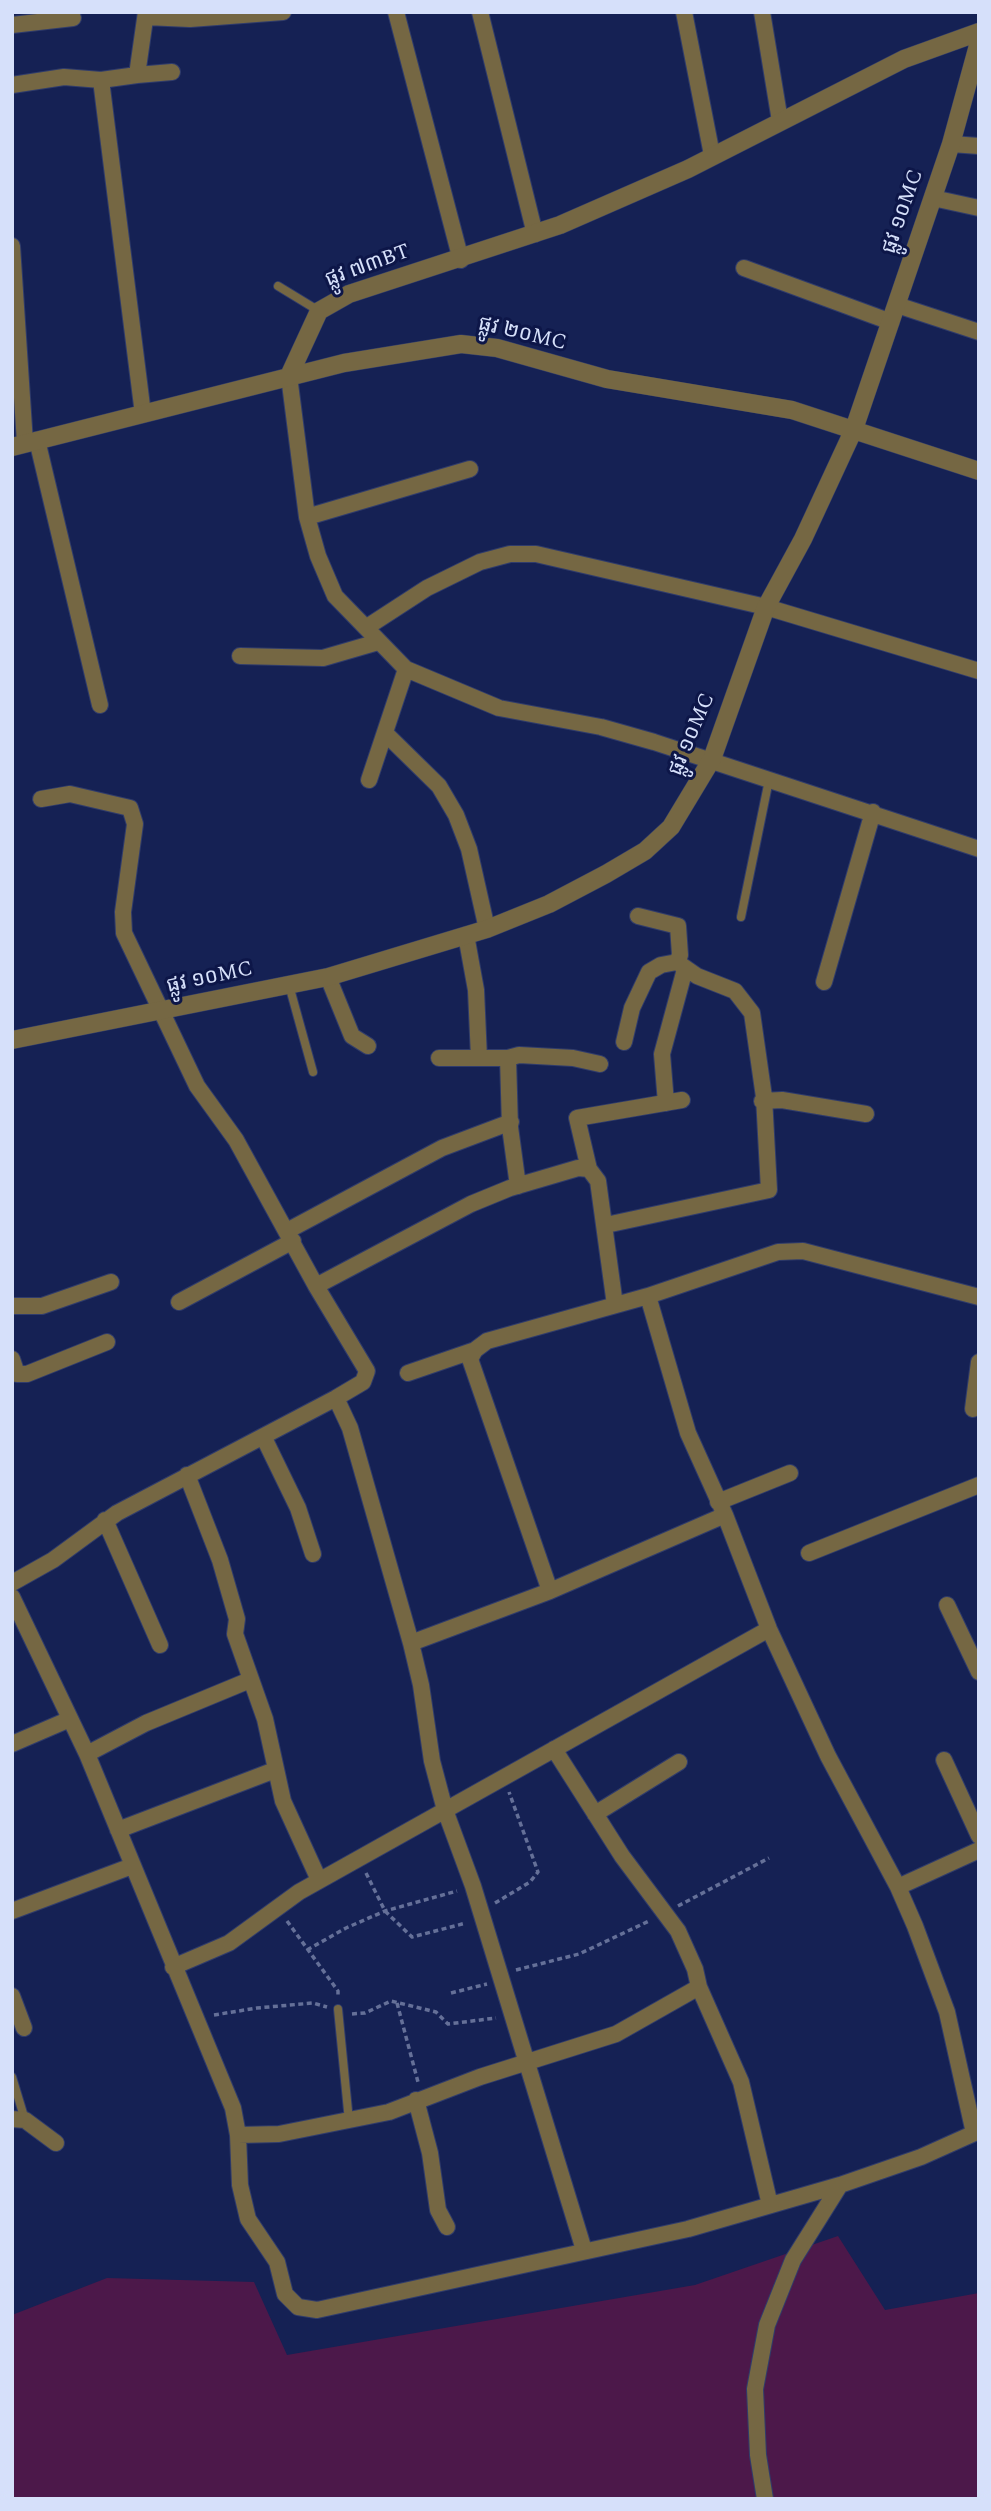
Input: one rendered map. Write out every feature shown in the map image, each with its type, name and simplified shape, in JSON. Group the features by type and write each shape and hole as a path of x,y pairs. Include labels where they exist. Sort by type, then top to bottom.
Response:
{"street":[{"path":"137,75 146,15 191,19 282,12"},
{"path":"396,12 461,260"},
{"path":"480,12 535,234"},
{"path":"684,12 712,155"},
{"path":"762,12 780,121"},
{"path":"12,24 73,19"},
{"name":"ផ្លូវ ៧៣BT","path":"289,376 319,310 379,283 461,260 535,234 688,169 904,59 979,32"},
{"name":"ផ្លូវ ១០MC","path":"12,1040 328,977 487,929 550,904 645,850 671,827 712,759 766,607 803,539 854,429 951,144 979,42"},
{"path":"12,85 64,77 101,80 172,72"},
{"path":"101,80 143,414"},
{"path":"951,144 979,146"},
{"path":"933,198 979,208"},
{"path":"12,246 25,443 100,705"},
{"path":"744,268 891,323"},
{"path":"897,305 979,332"},
{"name":"ផ្លូវ ២០MC","path":"25,443 289,376 409,350 461,344 497,348 607,379 792,410 979,471"},
{"path":"289,376 307,517 335,596 406,669 499,708 601,727 712,759 979,849"},
{"path":"307,517 470,469"},
{"path":"367,627 427,588 480,562 510,555 536,554 766,607 979,671"},
{"path":"240,656 323,658 378,642"},
{"path":"369,780 406,669"},
{"path":"385,733 439,786 456,815 469,849 487,929"},
{"path":"12,1583 53,1560 105,1520 337,1398 363,1382 367,1371 316,1286 236,1140 197,1086 124,933 123,912 135,824 130,808 70,794 41,799"},
{"path":"824,982 873,812"},
{"path":"615,1305 598,1181 589,1169 577,1118 674,1102 662,1054 681,965 678,926 638,916"},
{"path":"466,935 474,977 479,1058"},
{"path":"606,1225 769,1190 752,1013 743,998 735,990 681,965 660,965 649,972 632,1008 624,1042"},
{"path":"328,977 352,1036 368,1046"},
{"path":"439,1058 508,1058 519,1055 573,1058 600,1064"},
{"path":"508,1058 510,1122 518,1186"},
{"path":"762,1101 782,1101 866,1114"},
{"path":"179,1302 442,1148 510,1122"},
{"path":"316,1286 471,1204 578,1168 589,1169"},
{"path":"408,1373 475,1350 487,1341 649,1296 778,1252 803,1251 979,1297"},
{"path":"12,1306 42,1306 111,1282"},
{"path":"12,1597 87,1754 233,2108 238,2135 240,2185 248,2219 277,2262 285,2294 298,2307 317,2310 688,2229 840,2185 921,2157 976,2132 947,2012 898,1886 828,1756 769,1629 722,1508 688,1433 649,1296"},
{"path":"12,1359 17,1374 27,1374 107,1342"},
{"path":"475,1350 470,1359 474,1374 550,1591"},
{"path":"973,1409 979,1362"},
{"path":"337,1398 350,1428 411,1643 421,1685 432,1761 445,1811 473,1886 584,2250"},
{"path":"264,1438 298,1508 313,1554"},
{"path":"411,1643 550,1591 790,1473"},
{"path":"187,1475 220,1560 237,1619 235,1634 265,1719 283,1801 319,1880"},
{"path":"809,1553 979,1485"},
{"path":"105,1520 160,1645"},
{"path":"947,1605 979,1672"},
{"path":"173,1967 229,1943 319,1880 769,1629"},
{"path":"87,1754 146,1723 250,1680"},
{"path":"12,1744 70,1719"},
{"path":"554,1749 595,1814 678,1931 695,1969 699,1987 741,2082 770,2205"},
{"path":"898,1886 978,1838 944,1760"},
{"path":"595,1814 679,1762"},
{"path":"118,1830 275,1770"},
{"path":"12,1912 132,1866"},
{"path":"238,2135 279,2134 389,2112 419,2099 616,2034 699,1987"},
{"path":"12,1996 24,2028"},
{"path":"419,2099 438,2210 447,2227"},
{"path":"18,2119 56,2143"},
{"path":"765,2499 758,2455 755,2389 767,2325 793,2260 840,2185"}],"lane":[{"path":"278,286 319,310"},
{"path":"741,917 769,778"},
{"path":"289,985 313,1072"},
{"path":"338,2010 349,2122"},
{"path":"12,2077 18,2119"}],"path":[{"path":"359,1858 385,1911 412,1937 480,1914 503,1900 538,1872 504,1777"},
{"path":"451,1993 579,1954 665,1913 769,1858"},
{"path":"307,1950 346,1927 385,1911 473,1886"},
{"path":"278,1908 338,1992 338,2010"},
{"path":"195,2019 257,2008 302,2004 351,2014 365,2012 391,2001 436,2012 448,2024 512,2016"},
{"path":"397,2003 419,2099"}],"shaded area":[{"path":"838,2236 885,2310 979,2293 979,2499 12,2499 12,2315 107,2278 254,2282 287,2355 695,2285"}]}
